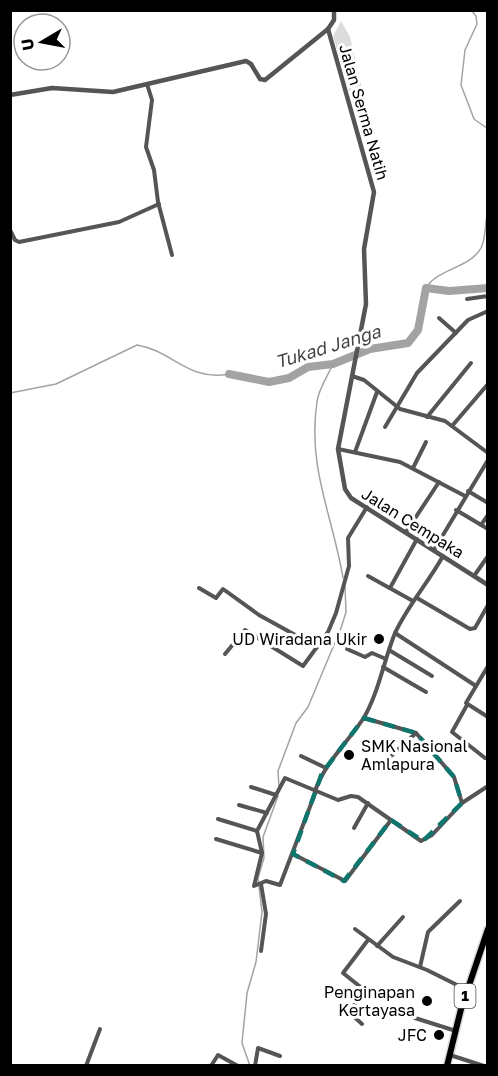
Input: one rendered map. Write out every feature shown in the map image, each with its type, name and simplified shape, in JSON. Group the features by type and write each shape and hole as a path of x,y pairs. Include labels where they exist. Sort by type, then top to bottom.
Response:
{"highway":[{"name":"1","path":"447,1065 467,990 488,929"}],"street":[{"name":"Jalan Serma Natih","path":"334,10 334,20 328,29 374,192 364,249 367,293 360,328"},
{"path":"10,95 52,88 112,92 246,61 251,64 260,79 267,80 328,29"},
{"path":"147,84 152,100 146,147 154,170 159,204 172,255"},
{"path":"10,230 15,240 19,242 119,222 159,204"},
{"path":"467,299 488,296"},
{"path":"385,427 417,373 472,317 488,311"},
{"path":"440,318 456,333"},
{"name":"Jalan Cempaka","path":"360,328 338,449 346,492 351,498 367,506 488,585"},
{"path":"427,417 471,363"},
{"path":"352,376 364,380 396,407 445,421 488,453"},
{"path":"452,426 488,384"},
{"path":"355,452 377,392"},
{"path":"413,468 426,442"},
{"path":"338,449 372,458 400,462 465,496"},
{"path":"434,550 488,460"},
{"path":"481,471 488,476"},
{"path":"406,532 439,482"},
{"path":"468,490 488,502"},
{"path":"225,654 245,630 303,666 328,632 349,566 348,538 367,506"},
{"path":"456,510 488,529"},
{"path":"481,525 488,515"},
{"path":"390,588 417,539"},
{"path":"259,885 268,881 282,884 326,768 364,718 395,633 444,555"},
{"path":"474,576 488,556"},
{"path":"368,576 470,629 474,627 488,605"},
{"path":"199,588 216,598 222,589 259,615 317,647"},
{"path":"395,633 476,686"},
{"path":"347,649 365,657 373,653 386,659"},
{"path":"389,650 432,676"},
{"path":"485,758 452,732 467,705 468,697 488,666"},
{"path":"383,667 426,692"},
{"path":"467,705 488,717"},
{"path":"364,718 416,733 454,777 462,803"},
{"path":"379,767 416,733"},
{"path":"302,756 326,768"},
{"path":"261,951 266,914 259,885 254,881 262,853 257,831 285,778 338,800 355,795 417,840 423,841 462,803 488,786"},
{"path":"251,787 276,795"},
{"path":"354,828 368,803"},
{"path":"239,805 267,813"},
{"path":"218,819 257,831"},
{"path":"293,854 345,881 391,820"},
{"path":"216,839 262,853"},
{"path":"420,966 429,932 460,901"},
{"path":"377,946 403,916"},
{"path":"355,929 393,957 420,966 467,990"},
{"path":"362,1024 350,1013 363,988 343,973 368,939"},
{"path":"415,1018 456,1031"},
{"path":"86,1065 100,1029"},
{"path":"255,1065 258,1048 280,1056"},
{"path":"211,1065 218,1055 238,1065"},
{"path":"450,1055 484,1065"}],"highlighted area":[{"path":"364,718 416,733 454,777 462,803 423,841 391,820 344,881 293,854 322,773"}],"shaded area":[{"path":"341,21 350,37 362,88 349,91 333,36"}],"waterway":[{"path":"471,10 476,16 477,24 465,50 461,85 474,119 488,129"},
{"path":"426,288 438,276 476,255 483,244 488,210"},
{"name":"Tukad Janga","path":"229,374 269,382 289,378 308,367 333,364 370,349 408,343 418,330 426,288 449,291 488,288"},
{"name":"Tukad Janga","path":"10,393 56,384 137,345 150,348 203,374 229,374"},
{"path":"333,364 318,397 315,448 343,578"},
{"path":"279,788 278,771 296,723 308,707 341,628 346,612 345,586"},
{"path":"250,1066 242,1043 247,993 256,962 262,912 258,878 264,858 263,837 278,796"}],"place":[{"name":"UD Wiradana Ukir","path":"379,639"},
{"name":"SMK Nasional Amlapura","path":"349,755"},
{"name":"Penginapan Kertayasa","path":"427,1001"},
{"name":"JFC","path":"439,1035"}]}
